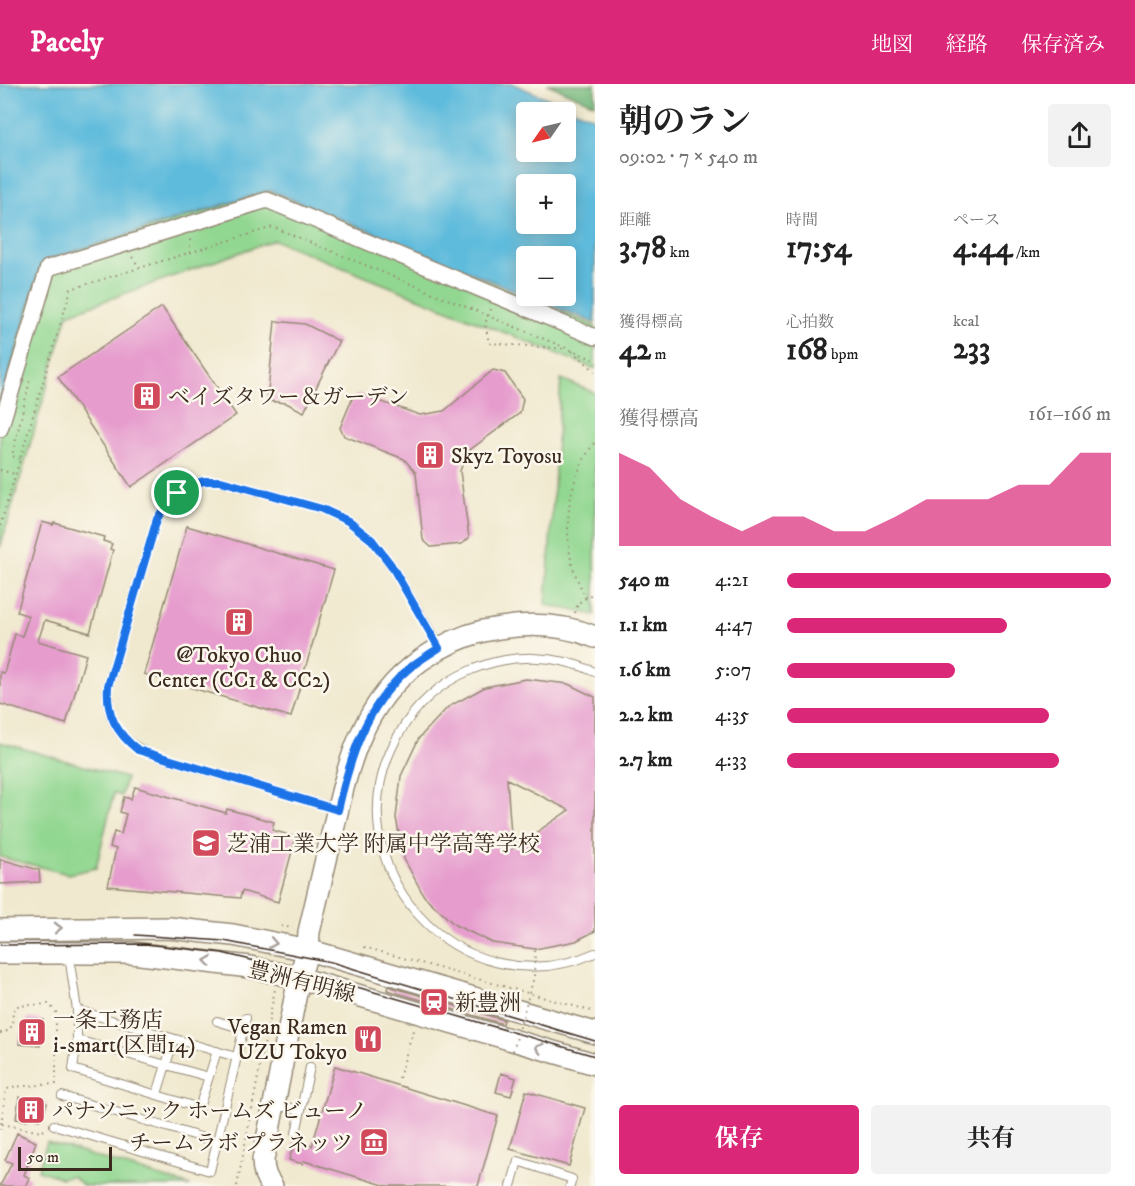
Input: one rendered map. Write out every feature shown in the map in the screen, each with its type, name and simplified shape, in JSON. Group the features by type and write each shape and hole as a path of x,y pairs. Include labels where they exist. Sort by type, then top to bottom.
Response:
{"main road":[{"path":"272,1186 263,1170 263,1160 299,978 308,950 309,932 338,810 350,763 363,727 376,705 406,671 439,648 464,636 504,626 545,625 584,632 595,637"},
{"name":"豊洲有明線","path":"0,930 169,928 233,935 308,950 595,1032"},
{"name":"豊洲有明線","path":"0,953 132,953 249,967 299,978 595,1064"}],"street":[{"path":"0,429 48,268 267,200 595,337"}],"lane":[{"path":"338,810 147,753 130,743 116,728 108,709 108,686 157,519 166,503 194,483 221,481 322,509 348,521 372,540 391,565 439,648"},
{"path":"595,672 556,660 520,658 486,664 449,682 416,709 394,741 383,771 378,814 381,847 396,885 415,913 448,942 487,960 518,966 553,965 595,953"},
{"path":"69,952 77,1010 77,1040 73,1069 199,1108 217,1051"},
{"path":"77,1010 236,1057"},
{"path":"54,1125 210,1171 246,1018"},
{"path":"217,1021 243,1029"},
{"path":"157,1095 174,1039"},
{"path":"77,1040 209,1077"},
{"path":"296,1133 310,1067"},
{"path":"62,1096 217,1142"},
{"path":"274,1105 301,1110"},
{"path":"511,1186 518,1161 572,1179 570,1186"}],"path":[{"path":"0,526 71,289 138,266 190,253 273,227 489,314 595,360"},
{"path":"190,248 190,253"},
{"path":"489,314 485,324 489,343 571,350 595,371"},
{"path":"586,598 570,555 567,524 571,493 580,467 595,442"},
{"path":"0,470 15,474"},
{"path":"574,615 578,603 595,592"},
{"path":"357,945 595,1012"},
{"path":"513,1051 534,977 535,949"},
{"path":"237,1186 275,989"},
{"path":"0,1033 11,1028 13,1009 16,1006 49,1004 54,1008 56,1084 11,1087 6,1090 0,1131"},
{"path":"399,1078 414,1027"},
{"path":"2,1124 41,1132 54,1125"}],"green space":[{"path":"547,84 595,84 595,104"},
{"path":"269,192 516,294 516,306 546,306 595,326 595,369 274,240 68,314 0,548 0,408 43,262"},
{"path":"561,379 595,393 595,615 546,605"},
{"path":"0,742 126,778 121,796 114,793 96,868 68,874 0,857"},
{"path":"47,1142 191,1186 84,1186 72,1176 61,1178 38,1170"}],"water":[{"path":"0,84 513,84 556,102 516,102 516,162 576,162 576,110 595,118 595,323 553,306 576,306 576,246 516,246 516,291 270,190 42,261 0,404"}],"building":[{"name":"ベイズタワー＆ガーデン","path":"162,307 236,415 131,487 58,377"},
{"path":"275,321 305,324 339,341 304,412 286,403 267,401"},
{"name":"Skyz Toyosu","path":"493,370 505,373 523,399 520,413 467,452 460,471 469,538 462,544 431,547 423,540 416,473 404,459 344,436 340,428 352,399 359,394 420,415 444,411"},
{"path":"42,522 53,525 54,523 104,537 103,541 112,544 110,549 113,550 90,633 45,620 38,641 86,655 66,724 0,704 0,672 4,673 15,634 22,636 29,616 17,612"},
{"name":"@Tokyo Chuo Center (CC1 & CC2)","path":"187,526 334,570 291,717 144,674"},
{"path":"526,679 568,684 595,697 595,931 576,941 535,949 493,943 455,925 424,896 404,859 396,818 401,776 419,738 448,707 485,687","holes":["507,779 569,810 512,849"]},
{"name":"芝浦工業大学 附属中学高等学校","path":"135,787 226,813 227,809 274,822 272,830 296,837 278,902 242,891 240,898 108,886 116,849 110,847 114,832 121,834 126,814 120,812 124,797 131,799"},
{"path":"0,859 39,870 40,882 0,884"},
{"path":"388,986 504,1020 503,1024 387,990"},
{"name":"一条工務店 i-smart(区間14)","path":"27,1018 43,1020 40,1046 19,1044 22,1025 24,1026"},
{"path":"335,1066 498,1116 478,1186 387,1186 304,1161 303,1164 289,1160 295,1141 312,1146"},
{"path":"501,1073 516,1078 511,1096 496,1092"},
{"path":"526,1091 585,1108 569,1166 510,1149"},
{"name":"パナソニック ホームズ ビューノ","path":"19,1097 47,1103 39,1120 28,1117 27,1121 16,1119"},
{"path":"17,1133 36,1142 24,1175 30,1178 26,1186 0,1186 12,1163 5,1160"}],"tram line":[{"path":"135,935 224,941 331,962 595,1041"},
{"path":"0,945 145,944 222,953 326,978 595,1056"}],"place":[{"name":"ベイズタワー＆ガーデン","path":"147,396"},
{"name":"Skyz Toyosu","path":"430,455"},
{"name":"@Tokyo Chuo Center (CC1 & CC2)","path":"239,622"},
{"name":"芝浦工業大学 附属中学高等学校","path":"206,843"},
{"name":"新豊洲","path":"434,1002"},
{"name":"一条工務店 i-smart(区間14)","path":"32,1032"},
{"name":"Vegan Ramen UZU Tokyo","path":"368,1039"},
{"name":"パナソニック ホームズ ビューノ","path":"31,1110"},
{"name":"チームラボ プラネッツ","path":"374,1142"}],"route":[{"path":"221,481 322,509 348,521 372,540 391,565 439,648 406,671 376,705 363,727 350,763 338,810 138,750 116,728 108,709 108,686 157,519 166,503 177,493 194,483 221,481"}]}
